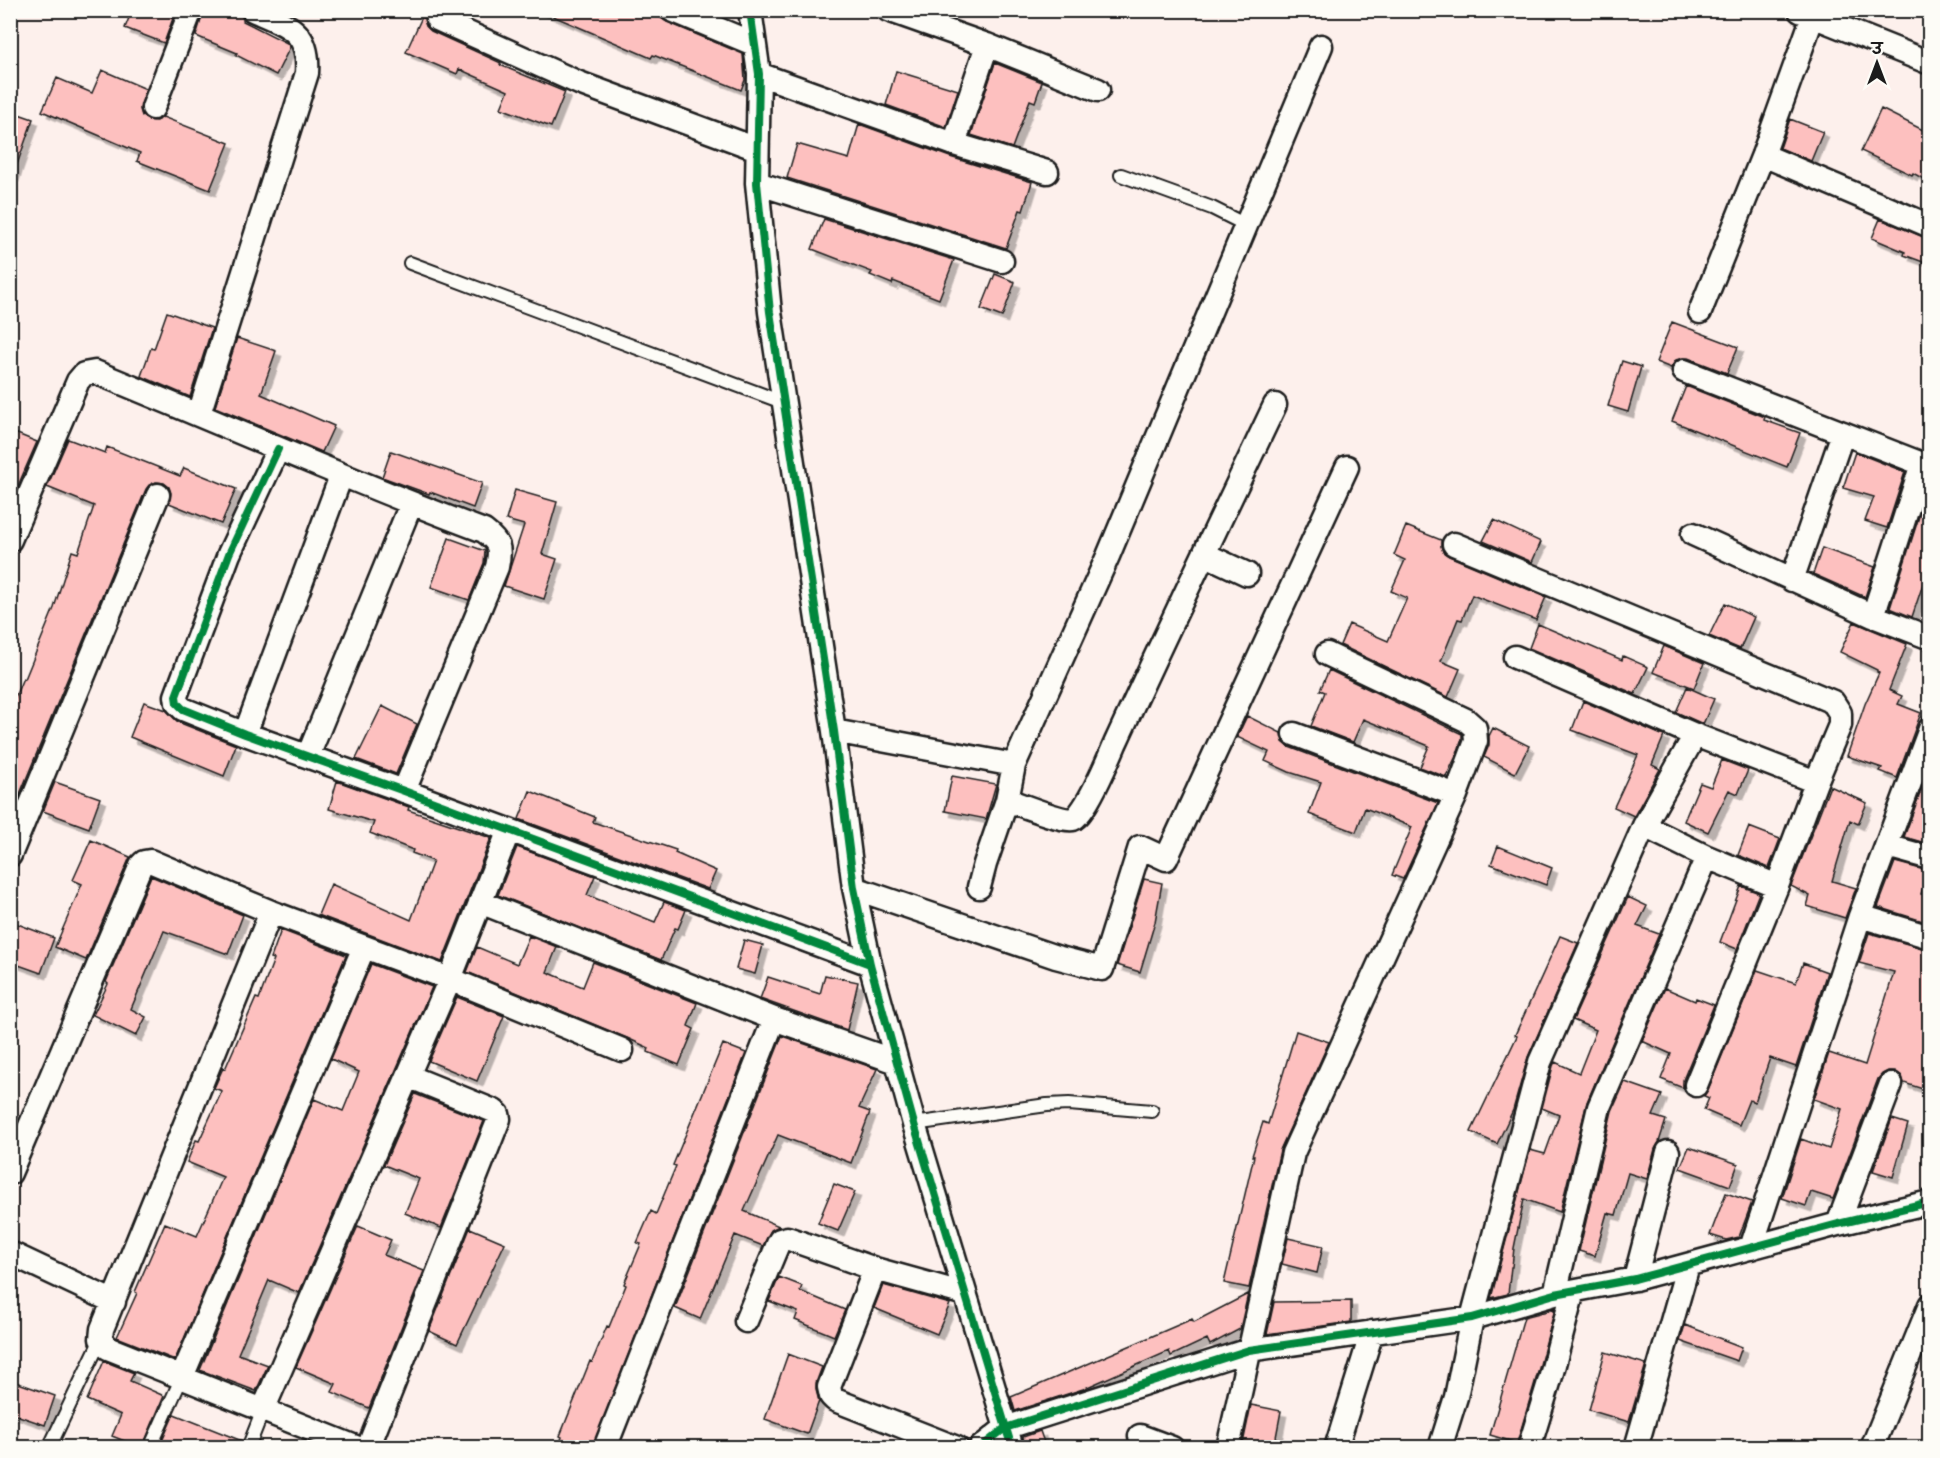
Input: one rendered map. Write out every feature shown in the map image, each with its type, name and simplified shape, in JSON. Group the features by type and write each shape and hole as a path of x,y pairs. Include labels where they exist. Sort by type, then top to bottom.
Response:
{"street":[{"path":"153,108 191,10"},
{"path":"199,414 307,73 308,57 303,42 291,28 253,10"},
{"path":"672,10 754,44"},
{"path":"750,10 759,74 757,183 770,312 834,731 854,888 870,964 914,1124 1009,1438"},
{"path":"888,10 987,45 1098,90"},
{"path":"1700,312 1763,155 1807,13 1849,20 1929,63"},
{"path":"437,19 579,83 757,149"},
{"path":"954,144 987,45"},
{"path":"979,887 1007,801 1014,765 1107,556 1321,46"},
{"path":"759,74 954,144 1047,172"},
{"path":"1763,155 1929,226"},
{"path":"757,183 1002,261"},
{"path":"1684,371 1926,465 1874,616"},
{"path":"10,540 78,381 84,374 95,372 199,414 341,476 484,531 493,538 500,552 497,567 404,791"},
{"path":"1007,801 1063,819 1073,819 1081,813 1275,405"},
{"path":"1792,580 1843,433"},
{"path":"278,449 229,554 176,696 177,703 183,709 245,734 870,964"},
{"path":"854,888 1056,957 1102,969 1140,848 1166,859 1347,467"},
{"path":"245,734 341,476"},
{"path":"10,855 158,495"},
{"path":"308,756 411,504"},
{"path":"1693,534 1792,580 1929,638"},
{"path":"1454,544 1833,702 1840,713 1840,725 1696,1085"},
{"path":"1204,554 1247,574"},
{"path":"1228,1448 1293,1153 1456,795 1476,741 1475,728 1466,720 1327,654"},
{"path":"1515,657 1695,735 1816,782"},
{"path":"1751,1248 1860,916 1887,846 1925,759 1929,729"},
{"path":"834,731 1014,765"},
{"path":"1294,734 1456,795"},
{"path":"1440,1448 1456,1397 1472,1318 1540,1062 1644,826 1695,735"},
{"path":"1644,826 1707,857 1777,886"},
{"path":"263,1410 450,978 509,830"},
{"path":"1887,846 1929,858"},
{"path":"1529,1448 1551,1376 1599,1107 1707,857"},
{"path":"10,1173 144,861 150,861 271,912 450,978 622,1050"},
{"path":"480,902 774,1019 897,1062"},
{"path":"271,912 102,1329 101,1339 108,1347 358,1448"},
{"path":"1860,916 1929,937"},
{"path":"182,1377 364,947"},
{"path":"605,1448 774,1019"},
{"path":"368,1448 500,1119 494,1111 408,1076"},
{"path":"1838,1224 1891,1084"},
{"path":"1635,1279 1668,1152"},
{"path":"980,1448 1248,1350 1472,1318 1564,1293 1635,1279 1929,1202"},
{"path":"746,1321 778,1244 783,1239 875,1269 965,1294"},
{"path":"10,1253 114,1302"},
{"path":"1636,1448 1688,1265"},
{"path":"875,1269 829,1386 831,1396 835,1400 957,1448"},
{"path":"1872,1448 1929,1305"},
{"path":"1336,1448 1372,1332"},
{"path":"1140,1436 1172,1448"}],"lane":[{"path":"1121,175 1212,208 1246,225"},
{"path":"411,263 782,402"},
{"path":"914,1124 1047,1105 1069,1104 1152,1111"},
{"path":"49,1448 101,1339"},
{"path":"150,1448 182,1377"},
{"path":"248,1448 263,1410"}],"building":[{"path":"132,10 176,10 164,43 125,28"},
{"path":"204,10 231,10 241,15 243,21 287,43 290,47 276,75 236,55 237,53 196,36"},
{"path":"539,10 659,10 661,18 667,22 743,54 745,80 741,90 653,55 651,58"},
{"path":"422,17 431,31 501,63 500,65 565,92 551,127 501,108 508,91 459,69 457,74 406,52"},
{"path":"995,63 1042,82 1035,102 1030,100 1012,148 971,135"},
{"path":"102,70 146,89 140,109 142,116 148,120 156,121 163,117 229,143 210,190 137,161 140,153 42,111 57,78 92,93"},
{"path":"896,71 958,90 946,127 886,105"},
{"path":"1881,109 1929,133 1929,182 1861,151"},
{"path":"10,111 33,119 13,176 10,175"},
{"path":"1790,119 1823,132 1811,161 1780,148"},
{"path":"859,124 950,157 1032,182 1023,211 1020,210 1006,248 787,178 797,144 849,159"},
{"path":"824,219 954,260 939,299 893,281 892,284 870,275 872,272 812,249"},
{"path":"1880,219 1929,239 1929,254 1926,263 1904,255 1905,252 1872,238"},
{"path":"995,274 1015,282 1002,317 981,309"},
{"path":"167,312 212,328 190,397 141,376 151,348 154,349"},
{"path":"1672,322 1738,347 1727,373 1688,358 1676,360 1671,368 1656,362"},
{"path":"237,338 276,351 261,394 334,426 322,452 215,407"},
{"path":"1622,361 1641,367 1628,412 1608,406"},
{"path":"1686,386 1800,433 1787,467 1672,421"},
{"path":"10,431 37,442 10,504"},
{"path":"68,439 105,453 107,447 180,476 184,468 236,489 221,524 169,503 171,493 169,487 164,483 156,482 146,489 10,818 10,709 54,608 72,551 78,553 94,506 47,487"},
{"path":"391,451 482,483 473,508 382,477"},
{"path":"1855,452 1905,472 1887,528 1865,521 1874,497 1843,488"},
{"path":"1929,485 1929,566 1912,617 1890,608"},
{"path":"515,490 557,502 542,554 557,559 544,599 504,586 524,525 506,520"},
{"path":"1494,520 1541,542 1532,562 1483,541"},
{"path":"1406,526 1441,540 1443,552 1449,556 1546,597 1536,620 1472,595 1462,620 1458,619 1441,661 1460,669 1448,697 1340,645 1349,624 1388,641 1407,598 1391,591 1405,560 1394,555"},
{"path":"449,538 485,551 484,563 469,600 431,587"},
{"path":"1822,548 1875,567 1865,597 1813,574"},
{"path":"1725,603 1754,617 1740,649 1709,636"},
{"path":"1854,622 1907,644 1889,690 1902,696 1898,704 1921,713 1897,778 1880,771 1882,768 1847,756 1865,704 1879,673 1840,652"},
{"path":"1538,624 1622,660 1623,656 1648,667 1635,694 1529,648"},
{"path":"1664,646 1704,663 1694,688 1653,672"},
{"path":"1329,670 1462,734 1457,754 1446,777 1420,767 1429,746 1363,719 1353,742 1311,726 1325,692 1320,690"},
{"path":"1687,687 1714,699 1703,724 1676,712"},
{"path":"1583,701 1664,736 1652,765 1660,769 1634,816 1614,807 1638,755 1572,730"},
{"path":"144,702 166,710 178,722 236,745 224,776 130,737"},
{"path":"382,706 417,724 396,774 356,759"},
{"path":"1247,716 1281,733 1283,742 1289,747 1438,803 1403,879 1392,875 1412,827 1365,808 1356,832 1309,814 1321,782 1289,772 1265,761 1269,752 1237,737"},
{"path":"1493,728 1529,746 1515,773 1484,757"},
{"path":"1722,760 1748,770 1738,794 1729,790 1708,832 1684,821 1700,783 1711,787"},
{"path":"1929,769 1929,844 1904,837"},
{"path":"952,776 996,784 986,819 945,811"},
{"path":"337,781 409,807 408,810 491,838 442,962 318,915 331,884 411,920 433,861 412,853 413,850 370,833 374,822 329,809"},
{"path":"55,782 100,798 89,828 43,811"},
{"path":"1830,786 1867,803 1858,824 1850,820 1832,881 1856,888 1845,918 1807,906 1810,896 1791,886"},
{"path":"530,791 595,817 593,822 676,850 675,853 716,871 708,889 519,819"},
{"path":"1749,827 1780,839 1769,868 1738,855"},
{"path":"91,840 130,857 86,960 55,947 82,884 73,880"},
{"path":"1498,846 1552,868 1546,885 1491,864"},
{"path":"517,847 595,876 587,895 655,922 664,902 686,910 661,960 498,895"},
{"path":"1895,862 1928,871 1921,894 1929,896 1929,923 1878,907"},
{"path":"151,876 243,915 228,954 164,931 131,1009 146,1017 136,1036 93,1015 108,984 106,982"},
{"path":"1144,879 1162,883 1155,922 1140,972 1117,965"},
{"path":"1741,886 1759,893 1737,949 1720,942"},
{"path":"1628,897 1647,906 1637,926 1659,934 1587,1102 1560,1212 1524,1199 1508,1294 1491,1298 1530,1150 1545,1154 1559,1115 1542,1108 1553,1066 1555,1062 1579,1073 1596,1030 1573,1020"},
{"path":"10,921 54,938 41,973 10,962"},
{"path":"281,930 346,955 175,1360 117,1337 165,1223 197,1236 223,1177 187,1162 222,1091 214,1088 223,1068 225,1069 256,998 259,999 274,959 271,958"},
{"path":"1869,933 1929,950 1929,1091 1904,1083 1902,1076 1895,1071 1882,1074 1878,1079 1833,1199 1811,1192 1806,1206 1782,1198 1801,1139 1829,1149 1842,1109 1814,1099 1829,1053 1865,1065 1894,972 1859,963"},
{"path":"529,936 557,947 547,972 583,987 593,962 697,1003 688,1026 694,1029 679,1065 648,1052 649,1048 627,1038 467,972 477,947 517,964"},
{"path":"1560,936 1578,943 1528,1057 1513,1110 1497,1144 1471,1132 1517,1036 1515,1035"},
{"path":"744,940 763,945 755,974 736,969"},
{"path":"1803,963 1827,972 1796,1067 1770,1058 1755,1102 1749,1100 1739,1125 1704,1110 1709,1098 1704,1096 1757,970 1796,983"},
{"path":"371,964 432,987 299,1293 269,1280 238,1354 268,1365 256,1391 200,1370 314,1099 343,1111 359,1072 331,1059"},
{"path":"825,975 858,982 847,1030 760,999 768,977 820,994"},
{"path":"1665,988 1695,1001 1696,998 1714,1005 1683,1080 1683,1088 1661,1079 1671,1054 1642,1041"},
{"path":"457,997 504,1016 477,1081 429,1061"},
{"path":"1296,1031 1329,1042 1280,1150 1249,1288 1224,1283 1254,1156 1252,1156 1263,1122 1268,1124"},
{"path":"782,1036 877,1069 859,1108 870,1112 851,1163 778,1135 744,1211 779,1226 771,1230 763,1246 735,1235 700,1319 675,1308"},
{"path":"723,1044 746,1053 592,1448 558,1448 562,1437 560,1436 590,1361 592,1362 607,1326 609,1327 626,1285 624,1284 641,1244 637,1243 651,1211 656,1214 676,1166 673,1165"},
{"path":"1625,1082 1662,1095 1653,1116 1666,1120 1647,1179 1628,1173 1616,1215 1607,1213 1595,1256 1579,1251 1612,1111"},
{"path":"415,1094 484,1121 441,1228 405,1213 419,1179 384,1165"},
{"path":"1892,1119 1908,1124 1893,1177 1873,1171"},
{"path":"1689,1147 1738,1164 1730,1186 1680,1168"},
{"path":"834,1184 855,1192 838,1231 818,1223"},
{"path":"1726,1193 1752,1202 1739,1237 1726,1240 1710,1235"},
{"path":"358,1226 391,1240 384,1255 424,1271 369,1408 332,1392 336,1384 296,1367"},
{"path":"470,1228 505,1243 457,1344 429,1331"},
{"path":"1288,1238 1323,1246 1317,1273 1282,1264"},
{"path":"779,1277 802,1286 800,1291 845,1310 834,1336 795,1320 798,1312 769,1301"},
{"path":"883,1285 950,1304 937,1334 874,1308"},
{"path":"1248,1294 1240,1329 1210,1345 1207,1339 1171,1356 1169,1351 1083,1389 1015,1411 1011,1397 1192,1319 1194,1322"},
{"path":"1351,1301 1351,1322 1267,1334 1274,1302"},
{"path":"1555,1309 1517,1443 1490,1435 1524,1317"},
{"path":"1685,1325 1742,1347 1737,1361 1680,1341"},
{"path":"1605,1352 1646,1364 1629,1422 1589,1410"},
{"path":"788,1354 822,1367 816,1383 819,1401 807,1434 765,1419"},
{"path":"104,1361 134,1373 130,1381 164,1396 142,1448 112,1436 121,1415 87,1400"},
{"path":"10,1380 55,1396 45,1425 10,1413"},
{"path":"1251,1405 1281,1411 1274,1448 1242,1448"},
{"path":"174,1414 242,1441 240,1448 159,1448"},
{"path":"1040,1431 1046,1448 1025,1448 1023,1437"}],"cycle path":[{"path":"750,10 759,74 757,183 770,312 834,731 854,888 870,964 914,1124 1012,1448"},
{"path":"278,449 229,554 176,696 177,703 183,709 245,734 870,964"},
{"path":"980,1448 1005,1428 1249,1350 1472,1318 1555,1294 1635,1279 1838,1224 1930,1202"}]}
